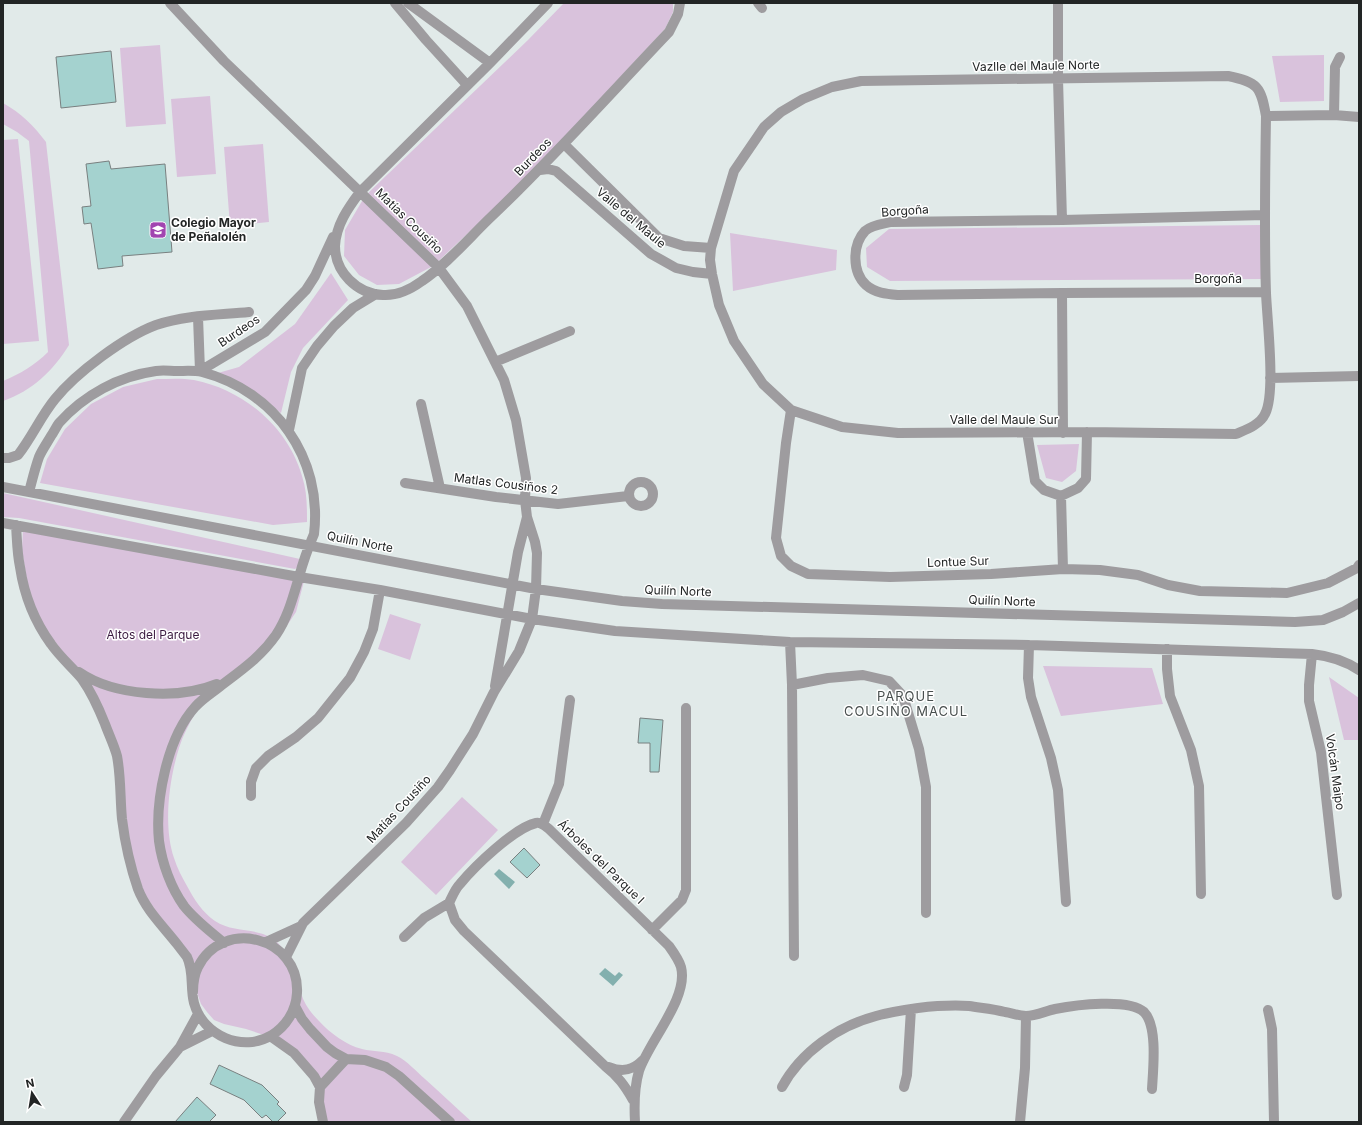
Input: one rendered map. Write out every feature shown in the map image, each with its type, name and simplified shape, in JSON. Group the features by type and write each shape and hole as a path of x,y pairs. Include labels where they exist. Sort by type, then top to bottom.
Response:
{"street":[{"name":"Matías Cousiño","path":"170,3 224,61 439,268 468,306 504,380 516,420 526,478 527,517 536,548 536,589 532,619 518,651 494,692 473,734 438,787 406,823 301,926 286,957"},
{"path":"394,3 467,85"},
{"path":"408,3 490,63"},
{"name":"Burdeos","path":"200,372 265,332 306,290 323,260 338,226 360,192 548,3"},
{"name":"Burdeos","path":"338,226 335,246 337,261 350,282 355,286 376,294 390,295 405,291 421,283 439,268 540,170 669,32 678,14 680,3"},
{"path":"1058,3 1058,79 1062,220"},
{"path":"1334,115 1335,67 1340,57"},
{"name":"Vazlle del Maule Norte","path":"710,260 711,248 734,171 764,127 781,112 803,99 832,87 861,81 1228,76 1245,80 1258,88 1263,99 1266,116 1266,292"},
{"path":"1266,116 1359,116"},
{"name":"Valle del Maule","path":"564,144 659,238 684,246 711,248"},
{"name":"Valle del Maule","path":"540,170 548,169 556,171 651,254 676,268 712,274"},
{"name":"Borgoña","path":"1265,215 1062,220 891,222 875,226 866,231 858,242 855,260 858,273 866,285 880,293 898,295 1266,292"},
{"name":"Valle del Maule Sur","path":"710,260 719,305 734,341 764,384 792,410 842,426 898,433 1087,432 1236,434 1254,426 1265,416 1269,405 1270,378 1266,292"},
{"path":"1062,293 1063,433"},
{"path":"289,430 302,368 317,346 334,326 354,308 376,294"},
{"path":"3,458 18,455 55,399 80,373 130,337 156,325 178,320 250,312"},
{"path":"198,317 200,372"},
{"path":"495,362 570,331"},
{"path":"29,492 39,456 59,424 86,398 120,380 156,371 200,372 231,383 263,403 289,430 301,451 308,468 315,498 314,534 285,620 276,635 258,658 194,707 176,737 169,754 163,777 159,821 159,841 164,864 183,905 193,917 224,942"},
{"path":"1270,378 1359,376"},
{"path":"421,404 440,488"},
{"name":"Lontue Sur","path":"792,410 786,443 776,538 781,556 791,566 808,574 890,577 991,574 1063,569 1100,570 1138,575 1168,585 1200,591 1287,592 1328,583 1357,568 1359,564"},
{"path":"1027,432 1035,482 1044,490 1061,496 1078,488 1086,479 1087,432"},
{"name":"MatIas Cousiños 2","path":"405,484 558,504 628,496"},
{"name":"Quilín Norte","path":"3,487 536,589 622,601 662,604 1295,622 1323,620 1343,612 1359,603"},
{"path":"1061,496 1063,569"},
{"name":"Matías Cousiño","path":"494,692 518,552 527,517"},
{"path":"3,523 299,577 380,590 532,619 615,631 790,642 1029,645 1312,654 1329,656 1347,662 1359,670"},
{"path":"16,525 19,564 26,594 42,629 52,645 83,681 96,702 116,753 120,772 124,832 133,873 139,891 150,911 187,958 190,968 194,1003 198,1014 212,1031 223,1038 240,1042 259,1041 270,1036 281,1028 289,1018 295,1006 297,995 296,980 292,966 286,957 274,946 252,938 238,938 224,942 204,957 194,980 193,992"},
{"path":"251,796 251,782 256,768 268,756 296,737 318,718 350,678 364,652 373,629 380,590"},
{"path":"790,642 792,685 794,956"},
{"path":"1029,645 1028,678 1031,696 1051,758 1058,790 1066,902"},
{"path":"1167,649 1167,669 1170,696 1191,750 1198,786 1201,894"},
{"name":"Volcán Maipo","path":"1312,654 1309,685 1310,701 1321,752 1337,895"},
{"path":"62,657 80,673 97,683 132,692 173,693 207,688 231,678"},
{"path":"792,685 828,678 863,675 888,681 903,696 919,749 926,787 926,913"},
{"path":"543,824 559,784 570,700"},
{"path":"652,930 682,900 686,890 686,708"},
{"name":"Árboles del Parque I","path":"633,1100 624,1084 616,1074 605,1066 464,931 455,920 449,903 459,885 499,845 517,832 536,823 543,824 669,946 676,955 681,967 682,982 680,994 644,1059 639,1071 633,1100 634,1122"},
{"path":"404,937 424,918 449,903"},
{"name":"Matías Cousiño","path":"266,942 301,926"},
{"path":"782,1087 796,1065 805,1055 832,1036 861,1021 876,1016 911,1009 939,1006 968,1006 1026,1016 1054,1009 1085,1004 1123,1004 1139,1008 1147,1016 1152,1030 1152,1089"},
{"path":"295,1006 302,1019 327,1047 346,1059 365,1060 386,1067 399,1076 450,1122"},
{"path":"904,1087 907,1075 911,1009"},
{"path":"1268,1010 1272,1029 1274,1122"},
{"path":"124,1122 156,1076 180,1047 198,1014"},
{"path":"1020,1122 1024,1076 1026,1016"},
{"path":"180,1047 212,1031"},
{"path":"270,1036 294,1053 309,1070 320,1087 319,1102 323,1122"},
{"path":"320,1087 346,1059"},
{"path":"605,1066 614,1069 628,1070 636,1067 644,1059"}],"green space":[{"path":"564,3 673,3 673,12 665,29 530,175 433,266 399,284 377,285 359,275 344,256 345,230 365,196 528,40"},
{"path":"160,45 166,124 126,127 120,48"},
{"path":"1324,55 1324,101 1280,102 1272,56"},
{"path":"210,96 216,174 177,177 171,99"},
{"path":"3,103 27,120 46,142 69,345 49,372 41,379 23,392 3,401 3,381 27,369 48,352 29,141 3,124"},
{"path":"18,139 39,341 3,344 3,140"},
{"path":"263,144 269,222 230,226 224,147"},
{"path":"1261,225 1262,279 890,281 867,267 866,248 889,229"},
{"path":"730,233 837,250 836,270 733,291"},
{"path":"331,273 348,300 303,348 291,372 281,413 250,391 218,373 239,367 295,324"},
{"path":"157,379 189,379 212,385 230,392 262,413 286,442 295,458 305,487 307,522 273,525 40,483 47,459 65,429 91,404 123,387"},
{"path":"1079,444 1076,471 1062,482 1046,478 1037,445"},
{"path":"3,493 300,559 299,566 295,569 19,518 3,517"},
{"name":"Altos del Parque","path":"23,527 304,581 296,612 286,627 196,712 184,734 175,761 170,788 168,818 174,858 192,896 210,917 222,925 230,928 254,932 270,937 282,947 289,960 303,999 314,1015 328,1030 344,1042 356,1047 388,1053 401,1058 472,1122 321,1122 315,1088 309,1074 295,1055 267,1036 214,1020 207,1012 201,1004 196,990 193,968 142,890 129,843 119,752 65,655 44,627 29,593 22,550"},
{"path":"390,614 421,624 410,660 378,649"},
{"path":"1043,666 1152,668 1163,704 1061,716"},
{"path":"1329,677 1359,698 1359,740 1344,740"},
{"path":"462,797 498,830 436,895 401,862"}],"water":[{"path":"499,869 515,882 509,889 494,874"},
{"path":"605,968 615,976 619,972 623,975 613,986 599,974"}],"building":[{"path":"111,51 116,102 61,108 56,57"},
{"path":"109,161 111,169 165,164 172,252 122,256 123,266 98,269 91,223 84,224 82,207 91,206 86,164"},
{"path":"640,718 663,720 659,772 650,772 650,743 638,743"},
{"path":"524,848 540,865 527,878 510,862"},
{"path":"219,1065 262,1085 279,1102 277,1104 286,1113 277,1122 273,1122 266,1115 262,1118 244,1100 210,1084"},
{"path":"197,1097 216,1115 209,1122 175,1122"}],"place":[{"name":"Colegio Mayor de Peñalolén","path":"158,230"}],"district":[{"name":"PARQUE COUSIÑO MACUL","path":"906,704"}]}
